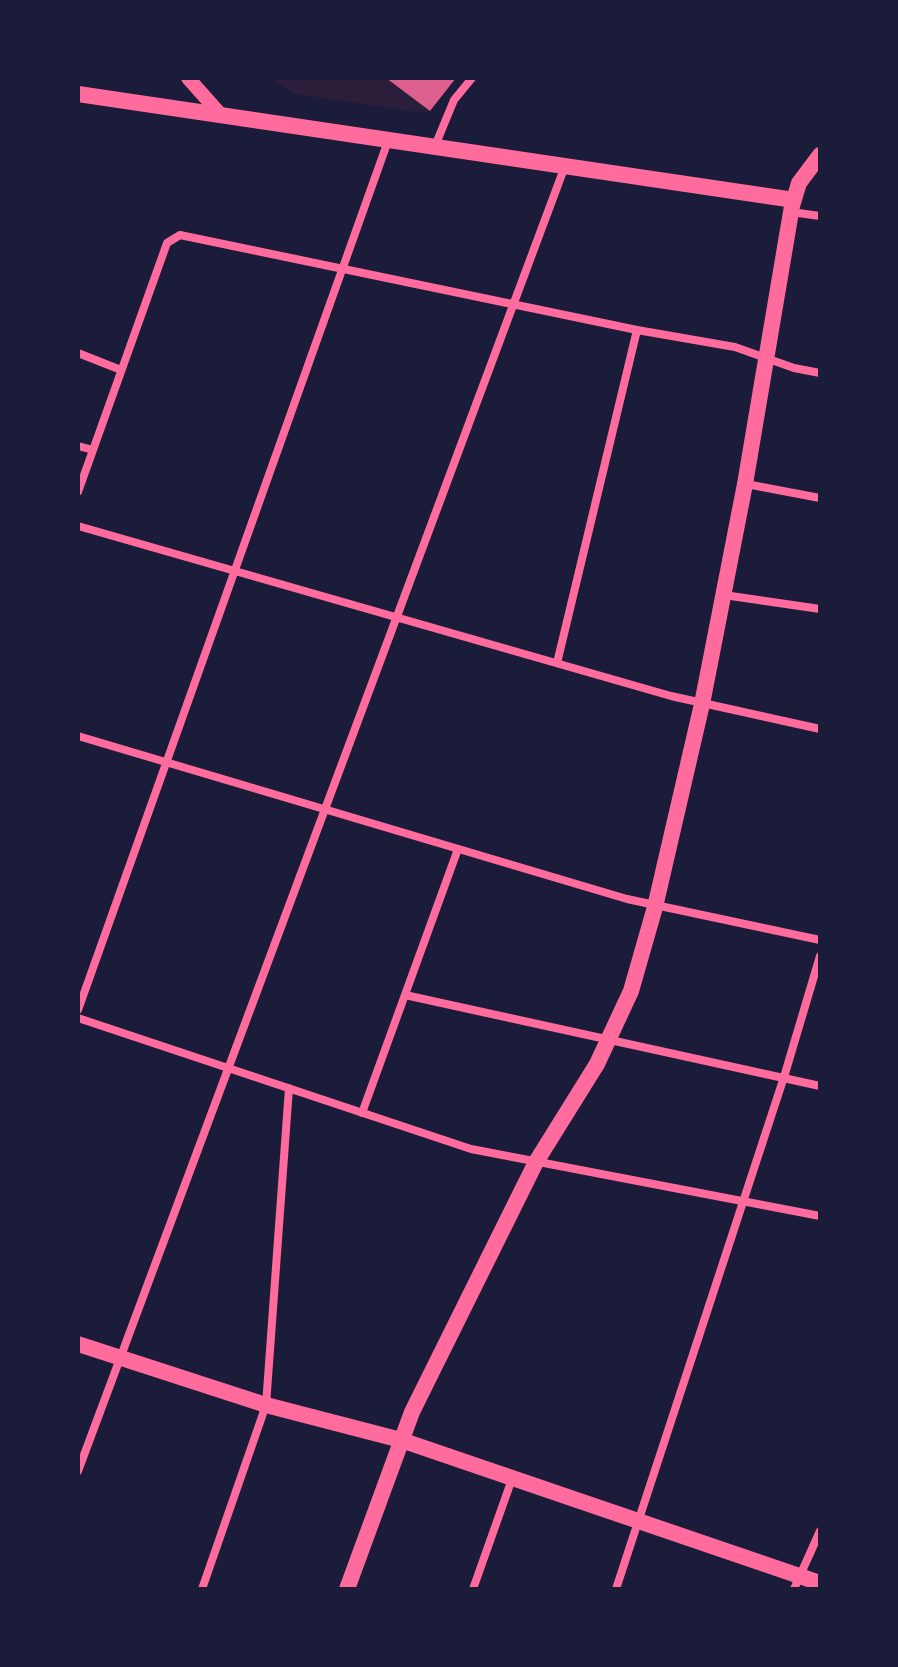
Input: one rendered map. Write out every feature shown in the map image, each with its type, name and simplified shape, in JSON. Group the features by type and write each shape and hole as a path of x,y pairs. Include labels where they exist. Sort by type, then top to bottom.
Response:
{"main road":[{"path":"78,94 565,166 793,206"},
{"path":"347,1589 401,1440 536,1162 610,1039 631,991 655,907 702,704 745,484 793,206 803,176 820,155"},
{"path":"78,1344 266,1405 401,1440 797,1582 820,1583"}],"street":[{"path":"188,78 221,115"},
{"path":"434,147 454,100 472,78"},
{"path":"78,1010 388,140"},
{"path":"78,1471 565,166"},
{"path":"793,206 820,216"},
{"path":"78,492 167,243 180,235 637,330 735,347 794,368 820,373"},
{"path":"557,663 637,330"},
{"path":"78,353 121,370"},
{"path":"78,446 93,450"},
{"path":"745,484 820,498"},
{"path":"78,526 702,704 820,729"},
{"path":"723,595 820,609"},
{"path":"78,736 655,907 820,940"},
{"path":"362,1113 458,849"},
{"path":"616,1589 784,1077 820,956"},
{"path":"405,995 820,1086"},
{"path":"78,1018 471,1149 820,1216"},
{"path":"202,1589 266,1405 289,1088"},
{"path":"473,1589 512,1479"},
{"path":"797,1582 820,1531"}],"shaded area":[{"path":"270,78 386,78 430,111 423,113 294,94"}],"building":[{"path":"386,78 456,78 430,111"}]}
